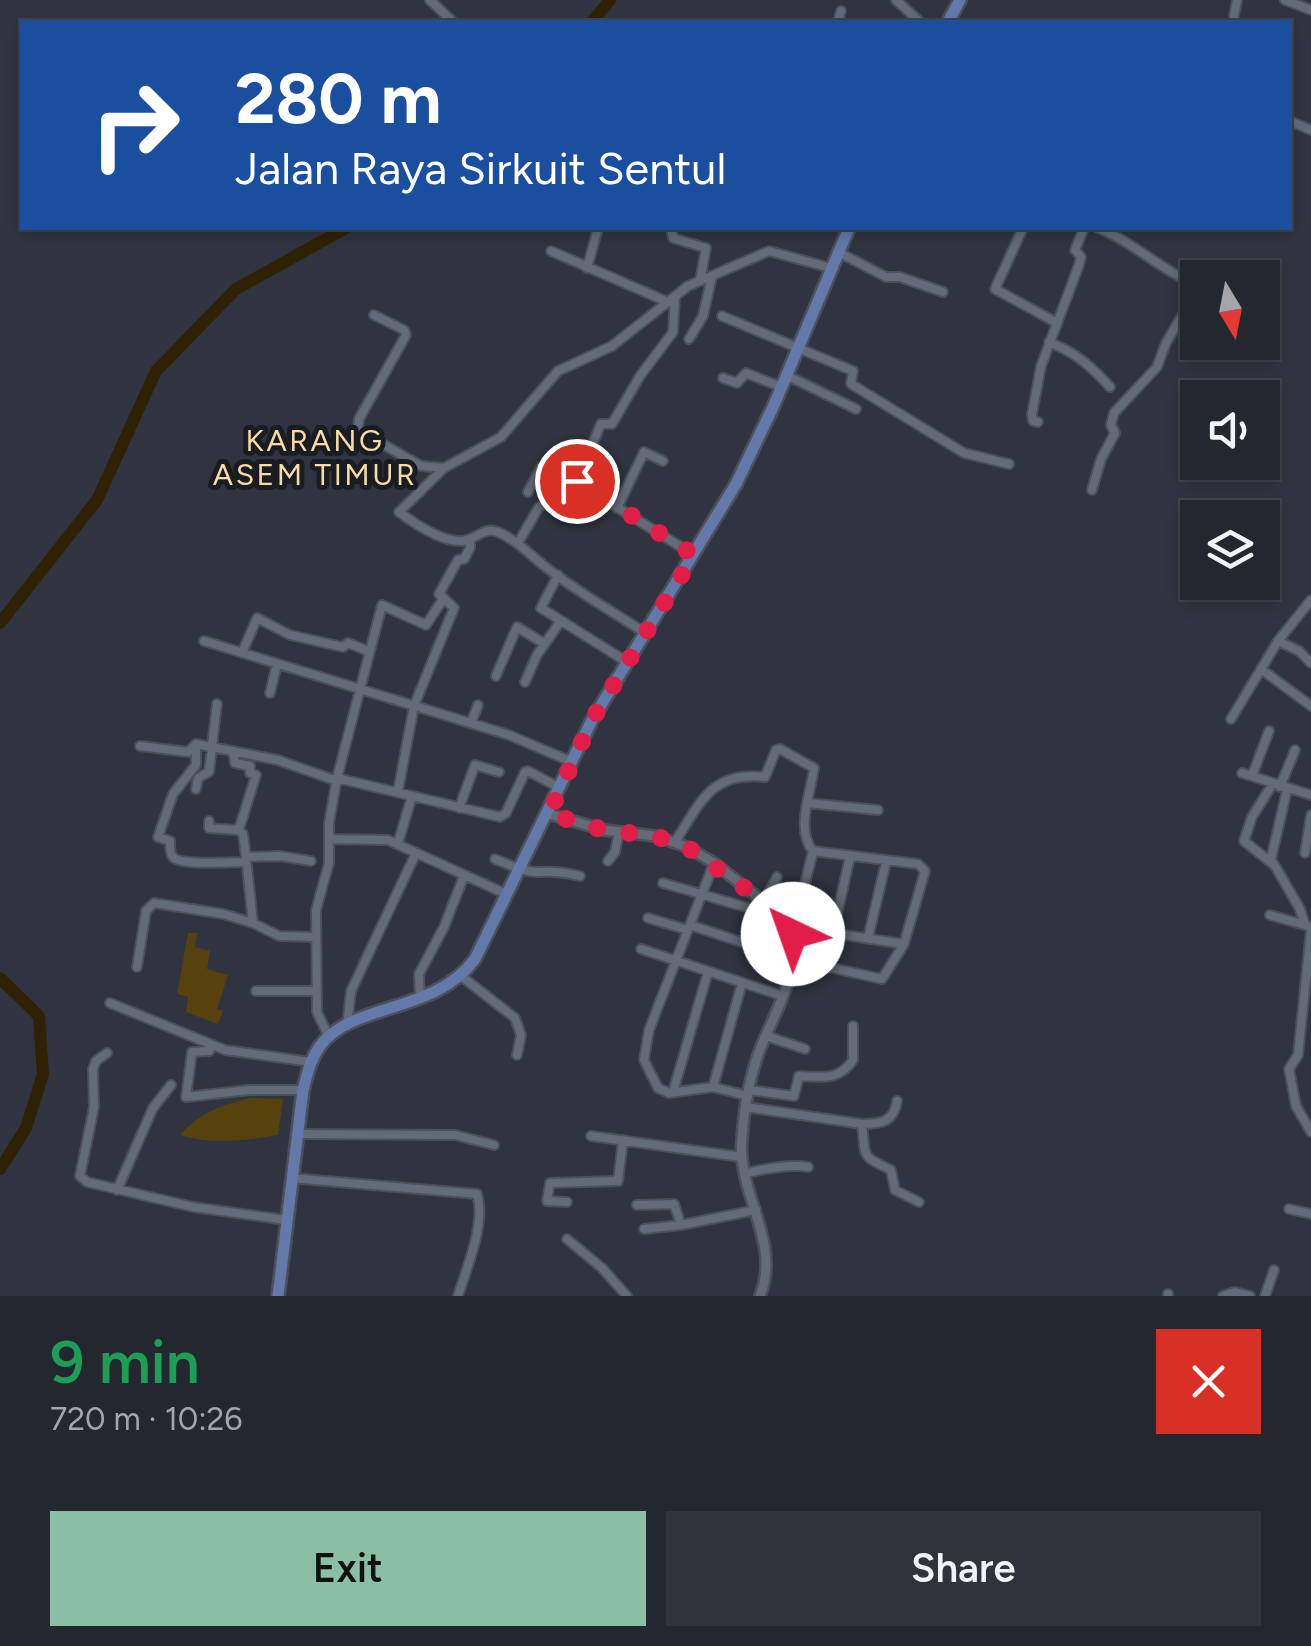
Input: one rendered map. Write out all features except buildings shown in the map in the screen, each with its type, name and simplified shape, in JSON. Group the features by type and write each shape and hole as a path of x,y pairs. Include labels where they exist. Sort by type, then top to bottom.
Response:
{"main road":[{"path":"278,1296 302,1090 311,1062 329,1037 347,1026 449,986 462,976 481,949 592,720 736,484 848,230"}],"street":[{"path":"430,0 451,20"},
{"path":"896,0 918,20"},
{"path":"1286,0 1311,10"},
{"path":"838,20 840,11"},
{"path":"588,268 598,230"},
{"path":"671,230 673,238 706,248 700,281"},
{"path":"1023,230 995,290 1057,323"},
{"path":"1038,422 1033,421 1032,405 1049,342 1080,258 1075,250 1083,230"},
{"path":"1102,230 1180,275"},
{"path":"645,634 518,543 491,530 470,540 452,540 399,512 444,468 478,452 510,430 558,371 599,354 700,281 772,250 831,268"},
{"path":"551,251 671,299"},
{"path":"838,252 886,277 900,277 942,292"},
{"path":"689,339 703,316 712,276"},
{"path":"518,543 539,506 560,499 575,480 601,424 612,424 640,376 673,332 671,299"},
{"path":"374,314 404,330 406,336 358,419 358,430 421,466 444,468"},
{"path":"722,316 852,371 851,384 964,453 1008,464"},
{"path":"1092,490 1114,433 1114,413 1157,368 1180,319"},
{"path":"1049,342 1090,363 1110,387"},
{"path":"724,378 737,383 746,373 784,382 856,409"},
{"path":"618,508 644,452 663,461"},
{"path":"528,492 544,464 694,555"},
{"path":"398,791 414,706 454,608 439,594 458,560 468,553 470,540"},
{"path":"558,575 541,608 628,662"},
{"path":"329,1037 318,1018 318,900 329,863 328,839 337,779 368,650 382,606 426,625 442,599"},
{"path":"1231,720 1278,641 1311,600"},
{"path":"242,652 256,618 290,635 343,647 348,643 368,650"},
{"path":"524,682 560,622"},
{"path":"496,676 516,627 545,644"},
{"path":"1278,641 1299,651 1311,663"},
{"path":"204,642 510,735 572,762"},
{"path":"270,693 277,664"},
{"path":"1262,669 1311,706"},
{"path":"196,789 198,778 208,772 217,704"},
{"path":"472,724 478,705"},
{"path":"1269,731 1247,774 1311,796"},
{"path":"196,744 278,760 337,779 503,816 525,772 560,788"},
{"path":"140,746 188,752 196,744"},
{"path":"196,744 196,765 173,794 158,836 170,842 174,858 187,862 280,856 311,861"},
{"path":"648,918 792,959 882,979 904,944 924,871 918,864 814,852 806,841 813,767 778,749 766,777 744,774 725,779 713,788 675,842"},
{"path":"1274,864 1272,850 1279,833 1280,787 1295,750"},
{"path":"234,752 234,762 250,766 250,773 256,775 238,830"},
{"path":"460,808 475,765 499,772"},
{"path":"1280,787 1252,817 1244,841 1274,864 1309,927 1298,1055 1289,1070 1296,1106 1311,1132"},
{"path":"398,844 412,796"},
{"path":"807,803 878,810"},
{"path":"549,814 675,842 714,863 791,924 904,944"},
{"path":"1305,852 1311,814"},
{"path":"209,821 209,828 238,830 243,834 253,923"},
{"path":"608,861 615,852 619,832"},
{"path":"328,839 388,840 506,894"},
{"path":"760,1296 768,1262 741,1158 748,1098 766,1036 783,996 792,959 791,924 814,852"},
{"path":"347,1026 351,991 416,853"},
{"path":"833,932 850,857"},
{"path":"495,859 536,872 552,869 580,876"},
{"path":"868,938 886,862"},
{"path":"714,863 644,1047 644,1060 655,1084 662,1091 673,1092 712,1087 862,1124 887,1121 895,1114 897,1101"},
{"path":"420,1000 419,974 464,876"},
{"path":"764,901 776,877"},
{"path":"663,883 776,916"},
{"path":"137,967 146,910 154,903 198,908 253,923 279,936 315,937"},
{"path":"1270,914 1309,927"},
{"path":"640,949 783,996"},
{"path":"673,1092 708,972"},
{"path":"462,976 516,1018 521,1035 517,1055"},
{"path":"712,1087 742,983"},
{"path":"256,991 316,991"},
{"path":"110,1003 225,1050 311,1062"},
{"path":"748,1098 794,1096 799,1076 828,1078 839,1074 853,1060 853,1026"},
{"path":"766,1036 805,1048"},
{"path":"213,1045 213,1050 192,1052 186,1097 249,1090 302,1090"},
{"path":"106,1053 92,1069 94,1107 80,1176 87,1182 193,1207 286,1220"},
{"path":"117,1190 152,1108 170,1085"},
{"path":"862,1124 867,1159 891,1170 895,1190 919,1202"},
{"path":"297,1134 455,1135 494,1145"},
{"path":"592,1136 741,1158"},
{"path":"567,1202 546,1201 550,1182 618,1182 623,1140"},
{"path":"744,1174 761,1169 808,1167"},
{"path":"291,1178 477,1194 480,1199 476,1229 458,1296"},
{"path":"637,1205 674,1204 682,1225"},
{"path":"1289,1209 1311,1214"},
{"path":"644,1229 756,1210"},
{"path":"567,1239 602,1268 627,1296"},
{"path":"1265,1296 1274,1270"},
{"path":"1223,1296 1235,1292 1250,1296"}],"shaded area":[{"path":"188,933 197,933 195,947 210,951 207,969 228,975 217,1009 223,1011 218,1024 186,1012 188,997 177,994"},
{"path":"251,1098 283,1099 278,1135 229,1141 180,1135 212,1110"}],"waterway":[{"path":"594,20 610,0"},
{"path":"0,623 97,500 156,371 236,289 342,230"},
{"path":"0,978 39,1016 43,1074 26,1128 0,1169"}],"district":[{"name":"KARANG ASEM TIMUR","path":"315,457"}],"route":[{"path":"577,481 694,555 592,720 549,814 604,830 664,838 687,847 784,916 793,934"}]}
